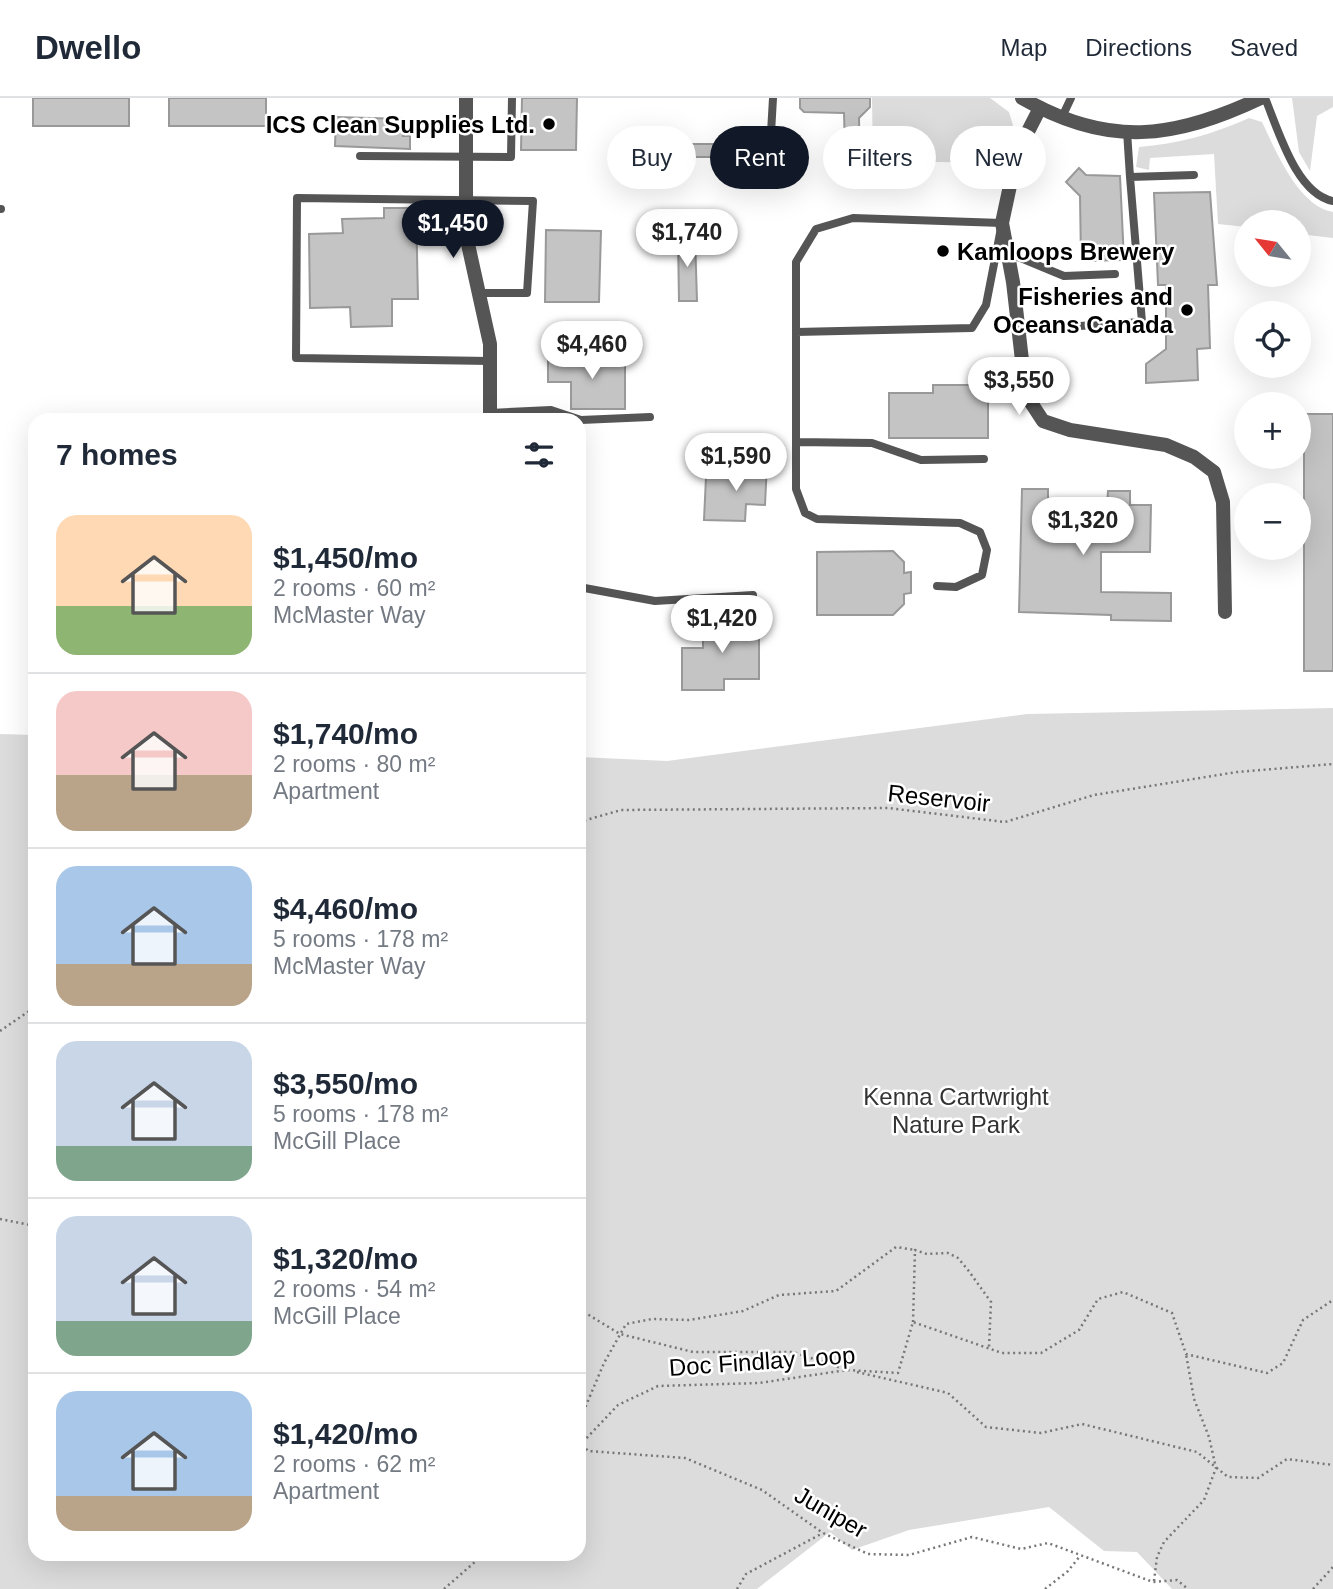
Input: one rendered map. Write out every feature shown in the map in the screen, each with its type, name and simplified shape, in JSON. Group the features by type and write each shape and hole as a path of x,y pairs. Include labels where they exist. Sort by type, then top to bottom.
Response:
{"street":[{"path":"466,98 466,235 490,344 490,413"},
{"path":"1225,612 1223,502 1214,472 1194,457 1166,445 1070,430 1043,421 1026,395 1002,223 1017,153 1033,102 1062,117 1097,130 1155,132 1217,118 1263,98"}],"lane":[{"path":"360,156 510,157 512,98"},
{"path":"771,126 773,98"},
{"path":"1062,117 1071,98"},
{"path":"1263,98 1297,173 1324,199 1333,201"},
{"path":"1018,330 1142,322 1127,131"},
{"path":"1130,177 1194,175"},
{"path":"478,293 527,293 533,201 466,198 297,198 296,358 490,361"},
{"path":"796,332 972,328 986,304 1002,223 853,218 816,229 796,262 796,332 796,489 805,513 817,519 960,523 980,532 987,550 982,575 956,587 937,586"},
{"path":"1008,253 1064,276 1115,275"},
{"path":"520,413 551,410 560,413"},
{"path":"586,420 650,417"},
{"path":"796,442 872,443 921,460 984,459"},
{"path":"586,588 655,601 753,595"}],"path":[{"name":"Reservoir","path":"586,820 621,810 888,808 1005,822 1094,795 1237,772 1333,764"},
{"path":"0,1031 28,1012"},
{"path":"0,1219 28,1225"},
{"path":"586,1407 626,1324 652,1320 689,1320 743,1311 779,1295 836,1292 896,1247 927,1254 948,1253 958,1258 991,1302 988,1348"},
{"path":"915,1250 913,1322 1002,1353 1041,1353 1079,1330 1098,1298 1123,1292 1172,1313 1186,1354 1194,1399 1209,1437 1216,1468 1204,1500 1164,1542 1157,1557 1153,1581"},
{"path":"1186,1354 1267,1373 1283,1363 1303,1320 1333,1300"},
{"path":"586,1312 620,1334 694,1352 793,1352 847,1370 948,1393 986,1427 1041,1433 1082,1424 1197,1452 1228,1477 1258,1478 1287,1458 1333,1465"},
{"name":"Doc Findlay Loop","path":"586,1440 618,1405 658,1386 759,1383 847,1370 898,1373 913,1322"},
{"name":"Juniper","path":"586,1449 598,1454 685,1458 762,1490 823,1533 868,1554 909,1555 972,1537 1021,1549 1048,1543 1153,1581 1177,1580 1188,1589"},
{"path":"737,1589 746,1574 823,1533"},
{"path":"1045,1589 1068,1571 1080,1556"},
{"path":"444,1589 476,1561"},
{"path":"1313,1589 1333,1567"}],"green space":[{"path":"872,98 990,98 1009,112 1013,125 950,126 950,162 936,162 936,126 872,126"},
{"path":"1292,98 1333,98 1333,107 1317,116 1310,171 1299,152"},
{"path":"1249,118 1262,122 1281,162 1299,189 1320,208 1333,212 1333,238 1311,235 1311,210 1234,210 1234,226 1218,224 1214,154 1150,158 1149,170 1136,167 1139,147 1222,129"},
{"name":"Kenna Cartwright Nature Park","path":"1333,708 1333,1589 1172,1589 1137,1552 1104,1551 1049,1507 909,1530 852,1550 830,1532 757,1589 0,1589 0,734 28,735 28,1561 586,1561 586,757 667,761 1027,714"}],"building":[{"path":"33,98 129,98 129,126 33,126"},
{"path":"169,98 266,98 266,126 169,126"},
{"name":"ICS Clean Supplies Ltd.","path":"522,98 577,98 576,150 521,150"},
{"path":"800,98 870,98 870,107 859,118 859,126 844,126 844,113 804,112 800,108"},
{"path":"336,117 404,119 403,136 410,136 410,149 335,146"},
{"path":"696,144 710,144 710,157 696,157"},
{"path":"1079,168 1086,175 1120,176 1124,260 1081,261 1080,196 1066,182"},
{"name":"Fisheries and Oceans Canada","path":"1210,192 1217,285 1208,285 1210,348 1197,349 1198,380 1146,383 1146,364 1166,349 1166,285 1158,285 1154,193"},
{"path":"384,208 416,208 418,299 392,299 392,326 351,327 350,307 310,308 309,234 343,233 342,219 384,218"},
{"path":"546,230 601,231 599,302 545,302"},
{"path":"678,237 695,237 697,301 679,301"},
{"path":"625,357 625,409 571,409 571,382 548,382 548,358"},
{"path":"975,379 988,379 988,438 889,438 889,393 933,393 933,385 975,385"},
{"path":"1311,414 1333,414 1333,671 1304,671 1304,560 1311,560 1311,483 1304,483 1304,469 1311,469"},
{"path":"738,462 767,463 765,505 746,504 745,521 704,520 706,477 737,478"},
{"path":"1022,489 1048,489 1048,505 1107,505 1108,491 1130,491 1130,505 1151,505 1150,552 1101,552 1101,592 1171,593 1171,621 1111,620 1111,615 1019,612"},
{"path":"893,551 904,562 904,573 911,572 911,593 904,594 904,604 893,615 817,615 817,552"},
{"path":"703,620 759,620 759,679 724,679 724,690 682,690 682,648 703,648"}],"place":[{"name":"ICS Clean Supplies Ltd.","path":"549,124"},
{"name":"Kamloops Brewery","path":"943,251"},
{"name":"Fisheries and Oceans Canada","path":"1187,310"}]}
